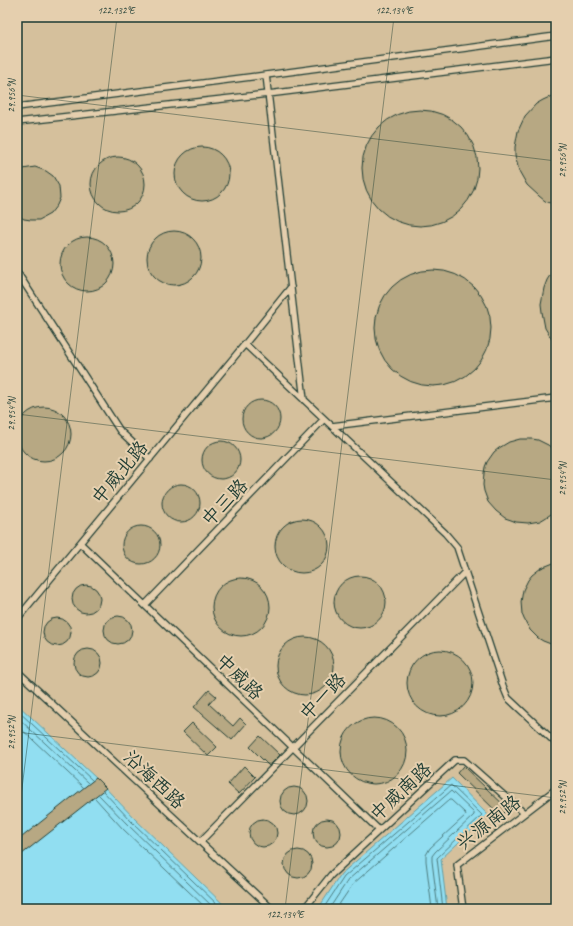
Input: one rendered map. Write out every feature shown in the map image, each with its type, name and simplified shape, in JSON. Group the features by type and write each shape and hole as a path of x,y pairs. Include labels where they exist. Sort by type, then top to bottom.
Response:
{"lane":[{"path":"17,107 556,36"},
{"path":"17,122 268,94 556,58"},
{"path":"266,75 304,400"},
{"path":"17,272 120,431 150,459"},
{"name":"中威北路","path":"17,619 291,287"},
{"path":"245,344 445,532 457,547 508,698 556,743"},
{"path":"332,426 556,398"},
{"name":"中三路","path":"145,605 324,419"},
{"name":"中威路","path":"80,543 379,830"},
{"name":"中一路","path":"200,842 465,572"},
{"name":"沿海西路","path":"17,670 272,909"},
{"name":"中威南路","path":"304,909 331,875 455,760 464,760 524,813"},
{"name":"兴源南路","path":"463,909 457,865 556,789"}],"shaded area":[{"path":"17,17 556,17 556,909 228,909 134,818 96,778 17,704"}],"water":[{"path":"17,704 96,778 134,818 228,909 17,909"},
{"path":"452,778 488,815 441,859 447,909 318,909 341,874"}],"building":[{"path":"556,94 556,205 545,201 527,185 519,171 515,155 515,147 518,131 525,116 536,104"},
{"path":"420,110 442,114 461,127 474,146 478,168 474,190 461,209 442,222 420,226 398,222 379,209 366,190 362,168 366,146 379,127 398,114"},
{"path":"202,147 212,149 221,155 227,164 229,174 227,184 221,193 212,199 202,201 192,199 183,193 177,184 175,174 177,164 183,155 192,149"},
{"path":"118,157 128,159 137,165 143,174 145,184 143,194 137,203 128,209 118,211 108,209 99,203 93,194 91,184 93,174 99,165 108,159"},
{"path":"35,167 46,171 53,176 59,186 60,198 50,214 39,220 24,219 17,215 17,173 23,169"},
{"path":"174,231 184,233 193,239 199,248 201,258 199,268 193,277 184,283 174,285 164,283 155,277 149,268 147,258 149,248 155,239 164,233"},
{"path":"87,237 97,239 106,245 112,254 114,264 112,274 106,283 97,289 87,291 77,289 68,283 62,274 60,264 62,254 68,245 77,239"},
{"path":"556,266 556,346 545,328 541,304 547,280"},
{"path":"433,270 455,274 474,287 487,306 491,328 487,350 474,369 455,382 433,386 411,382 392,369 379,350 375,328 379,306 392,287 411,274"},
{"path":"261,400 271,403 277,409 280,419 277,429 271,435 261,438 251,435 245,429 242,419 245,409 251,403"},
{"path":"44,407 54,409 63,415 69,424 71,434 69,444 63,453 54,459 44,461 34,459 25,453 19,444 17,434 19,424 25,415 34,409"},
{"path":"520,439 538,440 556,451 556,511 540,521 528,523 516,522 505,518 488,502 484,491 484,473 487,462 499,448 509,442"},
{"path":"221,441 231,444 237,450 240,460 237,470 231,476 221,479 211,476 205,470 202,460 205,450 211,444"},
{"path":"181,484 191,487 197,493 200,503 197,513 191,519 181,522 171,519 165,513 162,503 165,493 171,487"},
{"path":"302,519 312,521 321,527 327,536 329,546 327,556 321,565 312,571 302,573 292,571 283,565 277,556 275,546 277,536 283,527 292,521"},
{"path":"141,526 151,529 157,535 160,545 157,555 151,561 141,564 131,561 125,555 122,545 125,535 131,529"},
{"path":"556,562 556,646 538,638 530,630 522,614 521,602 523,590 532,575 541,568"},
{"path":"360,576 374,580 382,588 386,602 382,616 374,624 360,628 346,624 338,616 334,602 338,588 346,580"},
{"path":"241,578 252,580 262,586 268,596 270,607 268,618 262,628 252,634 241,636 230,634 220,628 214,618 212,607 214,596 220,586 230,580"},
{"path":"86,585 96,589 100,599 96,609 86,613 76,609 72,599 76,589"},
{"path":"118,616 128,620 132,630 128,640 118,644 108,640 104,630 108,620"},
{"path":"57,618 67,622 71,632 67,642 57,646 47,642 43,632 47,622"},
{"path":"305,637 316,639 329,650 332,655 334,666 332,677 321,690 316,693 305,695 294,693 281,682 278,677 276,666 278,655 289,642 294,639"},
{"path":"88,649 98,653 102,663 98,673 88,677 78,673 74,663 78,653"},
{"path":"440,650 453,652 463,660 471,670 473,683 471,696 463,706 453,714 440,716 427,714 417,706 409,696 407,683 409,670 417,660 427,652"},
{"path":"209,690 216,696 209,704 233,726 240,718 246,724 232,740 194,707"},
{"path":"374,718 387,721 397,728 404,738 407,751 404,764 397,774 387,781 374,784 361,781 351,774 344,764 341,751 344,738 351,728 361,721"},
{"path":"192,723 217,747 208,756 183,732"},
{"path":"260,736 280,755 269,766 250,747"},
{"path":"244,766 255,777 239,794 228,784"},
{"path":"463,766 508,809 501,816 457,773"},
{"path":"96,778 106,788 17,858 17,841"},
{"path":"294,787 304,791 308,801 304,811 294,815 284,811 280,801 284,791"},
{"path":"263,819 273,823 277,833 273,843 263,847 253,843 249,833 253,823"},
{"path":"327,819 337,823 341,833 337,843 327,847 317,843 313,833 317,823"},
{"path":"298,850 308,854 312,864 308,874 298,878 288,874 284,864 288,854"}]}
